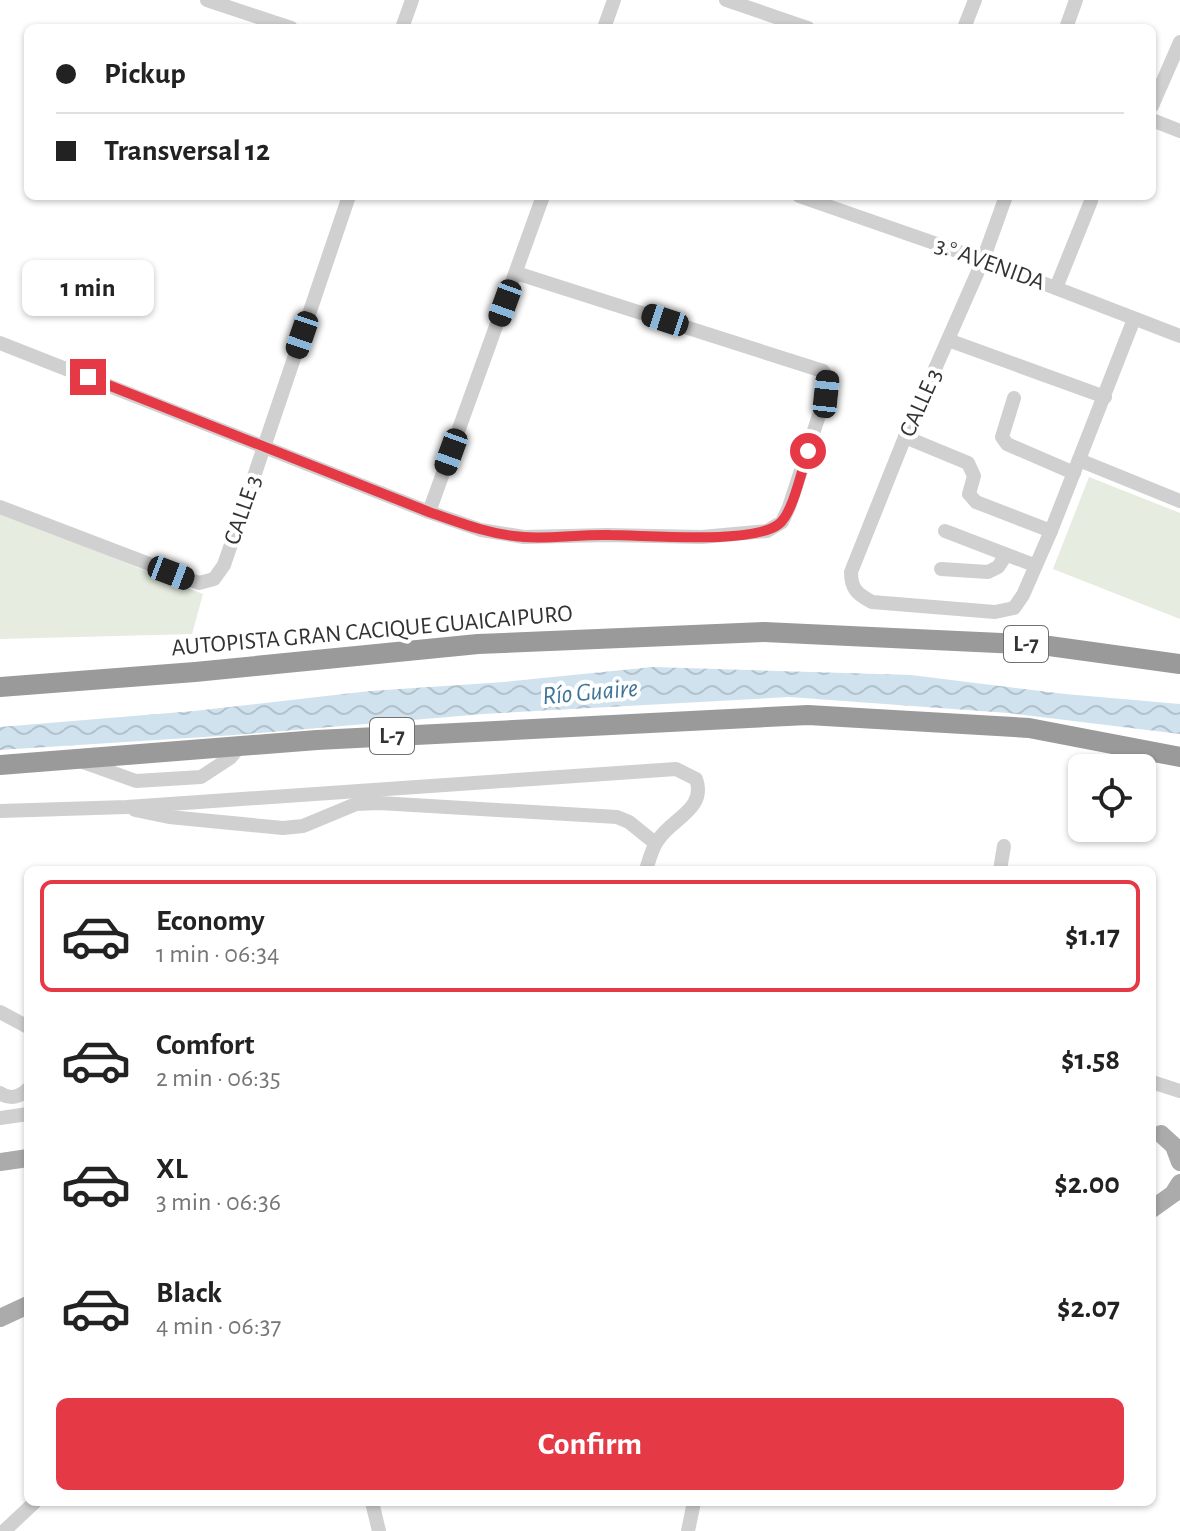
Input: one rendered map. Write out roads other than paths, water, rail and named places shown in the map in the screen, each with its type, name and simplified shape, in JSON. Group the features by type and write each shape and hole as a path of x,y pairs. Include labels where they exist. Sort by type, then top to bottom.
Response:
{"highway":[{"name":"AUTOPISTA GRAN CACIQUE GUAICAIPURO","path":"0,687 210,671 478,644 764,632 1042,645 1180,664"},
{"name":"L-7","path":"0,765 240,746 808,715 1029,728 1180,757"}],"main road":[{"path":"1170,1136 1180,1162"},
{"path":"0,1162 24,1159"},
{"path":"1156,1206 1173,1194 1180,1183"},
{"path":"1156,1209 1180,1211"},
{"path":"0,1318 24,1307"}],"street":[{"path":"207,0 279,24"},
{"path":"403,24 412,0"},
{"path":"605,24 614,0"},
{"path":"726,0 796,24"},
{"path":"966,24 975,0"},
{"path":"1067,24 1076,0"},
{"path":"1156,97 1180,42"},
{"path":"1156,122 1180,131"},
{"name":"CALLE 3","path":"0,507 199,583 214,579 224,565 348,200"},
{"path":"429,512 542,200"},
{"name":"3.° AVENIDA","path":"810,200 983,260 1180,336"},
{"name":"CALLE 3","path":"1005,200 983,260 905,437 851,572 851,584 858,595 872,602 1005,612 1014,608 1023,595 1034,565"},
{"path":"1056,288 1091,201"},
{"path":"0,343 481,530 524,537 702,537 767,531 782,522 826,394 827,377 823,371 516,273"},
{"path":"945,531 1034,565 1051,531 1134,319"},
{"path":"948,340 1105,397"},
{"path":"1014,398 1002,437 1007,444 1180,501"},
{"path":"905,437 968,463 974,476 969,494 976,502 1051,531"},
{"path":"941,569 988,572 998,567 1006,555"},
{"path":"0,811 127,807 676,769 688,773 696,779 698,794 688,812 655,843 647,866"},
{"path":"255,825 256,798"},
{"path":"127,807 169,817 283,828 303,826 356,804 379,803 617,817 629,822 655,843"},
{"path":"1001,866 1004,846"},
{"path":"0,1012 24,1025"},
{"path":"1156,1083 1177,1090"},
{"path":"0,1093 12,1097 24,1092"},
{"path":"0,1118 24,1115"},
{"path":"5,1524 30,1506"},
{"path":"373,1506 379,1531"},
{"path":"688,1531 693,1506"}],"water":[{"name":"Río Guaire","path":"653,667 911,675 1180,704 1180,734 1008,713 789,697 483,714 235,735 0,750 0,727"}]}
